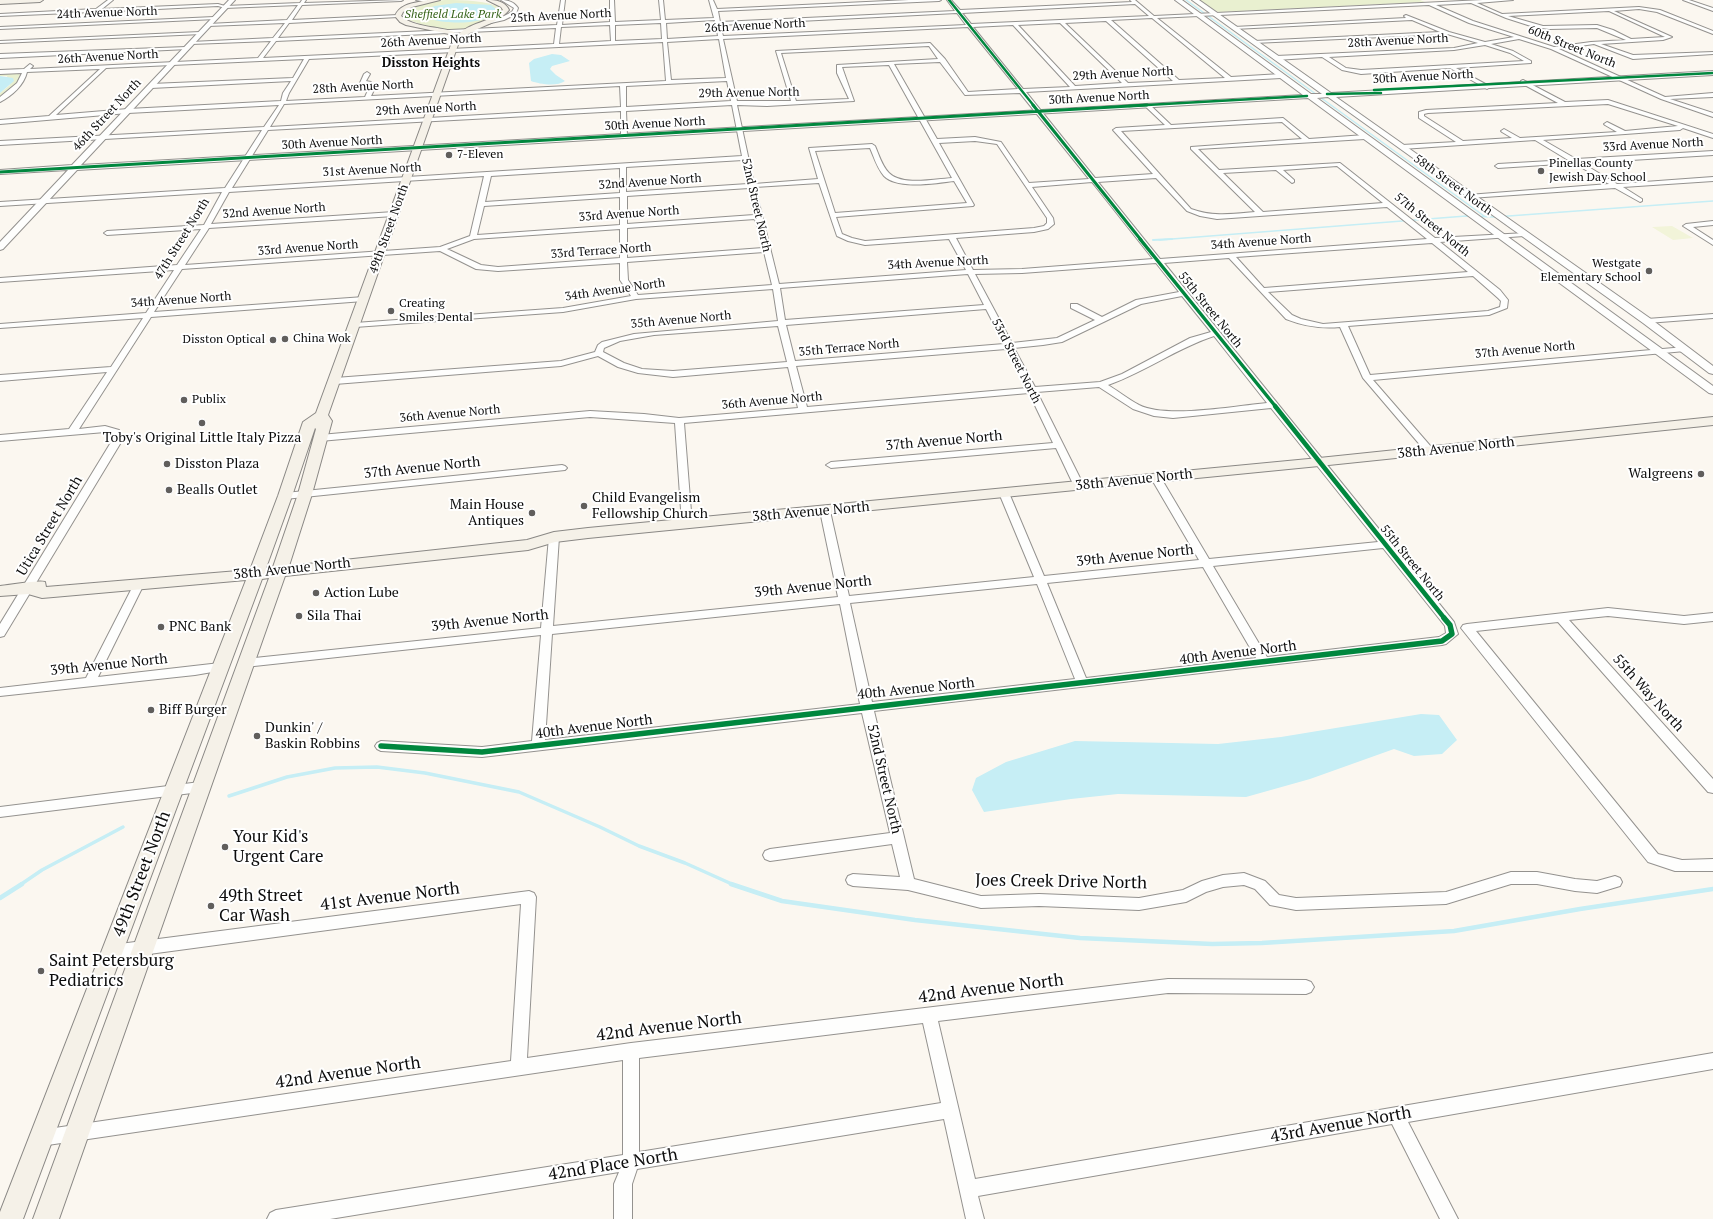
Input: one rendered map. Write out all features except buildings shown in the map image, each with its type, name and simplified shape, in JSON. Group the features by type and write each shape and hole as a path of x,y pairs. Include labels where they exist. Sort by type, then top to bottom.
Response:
{"main road":[{"path":"0,2 40,0"},
{"path":"398,16 400,11 404,8 426,1 436,0"},
{"path":"485,21 502,15 506,10 504,6 490,0"},
{"name":"49th Street North","path":"398,16 400,19 411,24 448,32"},
{"name":"49th Street North","path":"46,1219 280,566 305,494 320,438 315,433 419,148 452,50 466,27 476,26 485,21"},
{"path":"448,32 452,33 456,42"},
{"name":"49th Street North","path":"10,1219 285,496 310,422 322,415"},
{"name":"38th Avenue North","path":"0,591 28,589 47,584 280,566 342,556 526,537 554,537 825,511 1430,451 1713,421"},
{"path":"301,449 312,440 320,438"},
{"name":"38th Avenue North","path":"28,589 42,592 139,584 258,567"}],"street":[{"path":"92,15 110,0"},
{"name":"46th Street North","path":"2,243 232,0"},
{"path":"0,15 218,5 225,7 303,2 401,0"},
{"path":"418,0 426,1"},
{"path":"476,26 502,19 514,12 516,8 514,5 503,0"},
{"path":"556,46 563,0"},
{"path":"612,0 612,43"},
{"path":"661,0 670,82"},
{"name":"52nd Street North","path":"711,0 715,10 728,79 753,186 758,217 776,286 782,324 804,410"},
{"path":"715,10 831,2 939,0"},
{"name":"55th Street North","path":"949,0 1274,405 1384,545 1450,625 1452,634"},
{"name":"58th Street North","path":"1178,0 1713,391"},
{"name":"58th Street North","path":"1195,0 1325,95 1402,147 1647,321 1713,371"},
{"name":"60th Street North","path":"1423,0 1471,22 1554,48 1663,98 1713,115"},
{"name":"26th Avenue North","path":"0,72 259,60 360,52 379,54 1511,0"},
{"path":"1685,0 1713,10"},
{"path":"259,60 303,2"},
{"path":"831,2 850,37"},
{"path":"1134,2 1230,79"},
{"name":"25th Avenue North","path":"0,56 275,40 369,38 448,32 466,27 558,27 664,22 839,18 1134,2"},
{"path":"1471,2 1542,27 1593,26 1608,30 1632,40"},
{"path":"1698,5 1713,4"},
{"path":"1324,56 1344,69 1352,71 1529,62 1518,56 1447,33 1400,14 1385,6"},
{"path":"1502,14 1607,9 1650,9 1713,33"},
{"path":"1554,48 1591,43 1662,39 1670,37 1607,9"},
{"path":"208,24 398,16"},
{"name":"24th Avenue North","path":"0,28 214,18"},
{"path":"1107,19 1178,82"},
{"path":"1234,28 1412,19"},
{"path":"75,29 86,20"},
{"path":"1681,20 1698,20"},
{"name":"49th Street North","path":"432,28 466,27 485,21"},
{"path":"1061,21 1127,84"},
{"path":"1015,24 1074,88"},
{"path":"0,42 200,33"},
{"path":"1254,42 1447,33"},
{"path":"0,100 21,83 24,79 25,71 68,34"},
{"name":"28th Avenue North","path":"1276,58 1454,49 1520,37"},
{"path":"853,42 856,48"},
{"path":"1591,43 1633,57 1713,53"},
{"path":"794,103 778,52 930,44 943,60"},
{"path":"375,62 379,54"},
{"name":"47th Street North","path":"72,432 206,227 227,190 283,102 286,93 308,57"},
{"path":"832,215 971,205 891,63 943,60"},
{"name":"29th Avenue North","path":"943,60 967,94 1281,76"},
{"name":"29th Avenue North","path":"0,143 734,102 794,103 852,100 840,73 839,66 891,63"},
{"path":"52,116 105,67"},
{"path":"1451,67 1484,86"},
{"name":"30th Avenue North","path":"0,172 1325,95 1364,91 1595,81 1713,73"},
{"path":"367,74 363,83 368,83 372,88 367,99"},
{"path":"151,86 295,79"},
{"name":"28th Avenue North","path":"0,122 52,116 128,111 728,79"},
{"path":"1526,83 1563,103"},
{"path":"622,85 624,136"},
{"path":"1663,98 1713,95"},
{"path":"1462,143 1421,117 1421,114 1428,111 1602,101 1616,103 1685,128 1713,136"},
{"path":"1147,105 1170,127"},
{"path":"1523,106 1537,114"},
{"path":"1308,141 1283,120 1116,130 1189,210 1202,215 1218,217 1389,205"},
{"path":"1607,124 1624,133"},
{"path":"1402,147 1685,128"},
{"path":"1504,131 1519,140"},
{"path":"1262,214 1193,148 1365,137"},
{"path":"935,141 975,139 998,143 1050,218 1051,224 1046,228 1034,230 865,242 850,240 839,235 820,181 811,149 872,146 886,175 892,179 901,181 956,179"},
{"path":"1537,139 1640,200"},
{"name":"33rd Avenue North","path":"1498,166 1713,153"},
{"name":"31st Avenue North","path":"0,204 746,158"},
{"name":"57th Street North","path":"1277,168 1338,164 1476,274 1504,300 1505,304 1503,308 1489,313 1343,325"},
{"path":"623,166 624,280 636,297"},
{"path":"1217,172 1277,168 1292,181"},
{"path":"473,237 488,174"},
{"path":"1027,185 1157,176"},
{"path":"1470,196 1713,179"},
{"name":"32nd Avenue North","path":"481,204 820,181"},
{"name":"32nd Avenue North","path":"107,233 394,214"},
{"name":"33rd Avenue North","path":"0,280 441,249 473,237 758,217"},
{"path":"1713,223 1686,226 1713,244"},
{"name":"34th Avenue North","path":"355,325 563,310 636,297 776,286 971,272 1022,271 1434,242 1524,234"},
{"name":"53rd Street North","path":"952,236 1032,390 1079,486"},
{"name":"33rd Terrace North","path":"441,249 479,267 498,270 766,250"},
{"path":"1232,256 1262,290 1289,317 1311,324 1343,325 1368,378 1384,399 1430,451"},
{"path":"1262,290 1476,274"},
{"name":"35th Terrace North","path":"599,353 621,366 641,371 673,374 1043,343 1059,340 1100,319 1139,302 1184,293"},
{"name":"34th Avenue North","path":"0,326 364,299"},
{"path":"1074,306 1100,319"},
{"name":"35th Avenue North","path":"335,381 561,363 599,353 601,347 608,343 628,337 988,307"},
{"path":"1647,321 1713,316"},
{"name":"36th Avenue North","path":"320,438 590,414 680,421 1101,384 1125,376 1193,340 1216,333"},
{"name":"37th Avenue North","path":"1368,378 1685,349"},
{"path":"0,378 113,369"},
{"path":"1101,384 1136,407 1154,413 1173,415 1274,405"},
{"path":"680,421 687,524"},
{"name":"Utica Street North","path":"0,633 118,439 116,432 105,429 72,432"},
{"path":"0,448 4,437 72,432"},
{"name":"37th Avenue North","path":"831,466 1059,445"},
{"name":"37th Avenue North","path":"285,496 562,468"},
{"path":"1156,478 1264,662"},
{"path":"1004,493 1082,683"},
{"name":"52nd Street North","path":"825,511 867,707 908,884"},
{"path":"538,745 554,537"},
{"name":"39th Avenue North","path":"245,663 844,599 1041,581 1384,545"},
{"path":"90,682 139,584"},
{"path":"1713,617 1684,620 1608,612 1467,628 1653,858 1675,866 1713,865"},
{"name":"55th Way North","path":"1560,617 1713,788"},
{"name":"40th Avenue North","path":"381,746 482,752 1442,641 1452,634"},
{"name":"39th Avenue North","path":"0,692 196,671 220,667"},
{"path":"0,812 200,787"},
{"path":"770,855 898,838"},
{"name":"Joes Creek Drive North","path":"853,880 908,884 981,902 1039,900 1139,904 1186,896 1202,887 1223,881 1244,879 1260,885 1275,901 1296,904 1446,898 1511,878 1537,878 1575,886 1597,887 1615,882"},
{"name":"41st Avenue North","path":"112,952 529,897 519,1067"},
{"name":"42nd Avenue North","path":"41,1138 631,1050 1168,986 1306,988"},
{"path":"929,1015 975,1219"},
{"path":"623,1219 623,1184 631,1162 631,1050"},
{"name":"43rd Avenue North","path":"969,1189 1713,1061"},
{"name":"42nd Place North","path":"276,1219 951,1110"},
{"path":"1396,1115 1449,1219"}],"green space":[{"name":"Sheffield Lake Park","path":"445,0 483,2 497,6 503,9 503,11 464,30 450,30 423,25 403,16 405,12 415,6 428,2"},
{"path":"1198,0 1420,0 1425,2 1220,12 1213,11"},
{"path":"20,72 19,81 0,97 0,93 10,85 7,76 0,76 0,73"},
{"path":"1672,226 1693,238 1673,240 1652,227"}],"water":[{"path":"456,3 491,5 497,10 492,15 477,21 458,23 430,19 420,13 420,11 435,6"},
{"path":"552,54 561,55 570,61 552,66 550,69 565,81 557,84 543,84 531,81 529,63 534,59"},
{"path":"0,76 13,78 14,81 0,93"},
{"path":"1421,714 1439,715 1457,740 1442,754 1414,756 1394,749 1310,779 1246,797 1118,794 1071,799 984,812 972,790 976,778 1006,762 1075,741 1218,744 1281,737"}],"waterway":[{"path":"1186,0 1484,216"},
{"path":"1171,239 1466,216 1495,217 1713,201"},
{"path":"1153,240 1171,239"},
{"path":"1159,240 1171,239"},
{"path":"229,796 287,777 335,768 377,767 425,773 519,792 600,827 639,846 685,863 734,885"},
{"path":"20,885 42,870 123,827"},
{"path":"0,898 22,884"},
{"path":"734,885 782,901 915,920 1080,938 1212,944 1262,943 1454,931 1580,909 1713,889"}],"cycle path":[{"path":"381,746 482,752 1442,641 1452,634 1450,625 949,0"},
{"path":"1374,90 1713,73"},
{"path":"1327,94 1381,93"},
{"path":"0,172 1307,96"}],"place":[{"name":"7-Eleven","path":"449,155"},
{"name":"Pinellas County Jewish Day School","path":"1541,171"},
{"name":"Westgate Elementary School","path":"1649,271"},
{"name":"Creating Smiles Dental","path":"391,311"},
{"name":"China Wok","path":"285,339"},
{"name":"Disston Optical","path":"273,340"},
{"name":"Publix","path":"184,400"},
{"name":"Toby's Original Little Italy Pizza","path":"202,423"},
{"name":"Disston Plaza","path":"167,464"},
{"name":"Walgreens","path":"1701,474"},
{"name":"Bealls Outlet","path":"169,490"},
{"name":"Child Evangelism Fellowship Church","path":"584,506"},
{"name":"Main House Antiques","path":"532,513"},
{"name":"Action Lube","path":"316,593"},
{"name":"Sila Thai","path":"299,616"},
{"name":"PNC Bank","path":"161,627"},
{"name":"Biff Burger","path":"151,710"},
{"name":"Dunkin' / Baskin Robbins","path":"257,736"},
{"name":"Your Kid's Urgent Care","path":"225,847"},
{"name":"49th Street Car Wash","path":"211,906"},
{"name":"Saint Petersburg Pediatrics","path":"41,971"}],"district":[{"name":"Disston Heights","path":"431,63"}]}
